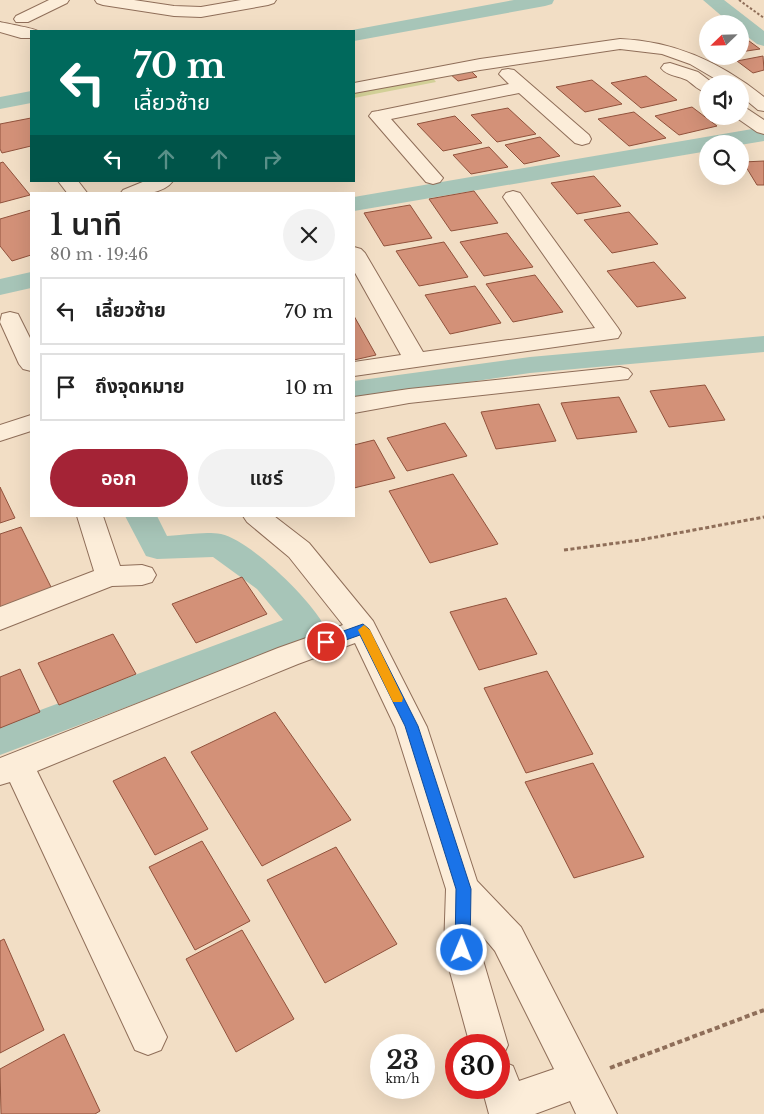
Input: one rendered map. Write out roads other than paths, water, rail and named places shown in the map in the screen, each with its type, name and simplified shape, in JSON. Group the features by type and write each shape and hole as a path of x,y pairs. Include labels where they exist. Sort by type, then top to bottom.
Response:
{"street":[{"path":"0,27 26,31 62,0"},
{"path":"103,0 164,4 174,11 200,12 268,0"},
{"path":"355,88 494,61 620,44 647,46 686,56 724,75"},
{"path":"433,178 378,116 591,61 632,60 668,67 692,76 699,81"},
{"path":"494,61 582,139"},
{"path":"355,104 515,80"},
{"path":"749,94 764,106"},
{"path":"749,118 764,128"},
{"path":"69,182 76,192"},
{"path":"136,192 156,186 162,182"},
{"path":"355,369 610,333 512,197"},
{"path":"355,254 416,361"},
{"path":"10,320 30,362"},
{"path":"355,405 409,396 620,374"},
{"path":"0,433 30,423"},
{"path":"90,517 110,576"},
{"path":"257,517 299,550 363,629 411,726 463,889 462,950 486,1034"},
{"path":"0,620 110,576 142,575"},
{"path":"148,1037 9,768 288,656 363,629"},
{"path":"463,889 508,939 597,1114"},
{"path":"510,1098 579,1079"}],"waterway":[{"path":"355,35 545,0"},
{"path":"712,0 764,40"},
{"path":"0,103 30,97"},
{"path":"749,137 764,134"},
{"path":"355,204 699,146"},
{"path":"0,287 30,280"},
{"path":"355,390 530,365 764,344"},
{"path":"0,740 307,625 269,581 219,545 157,548 142,517"}]}
